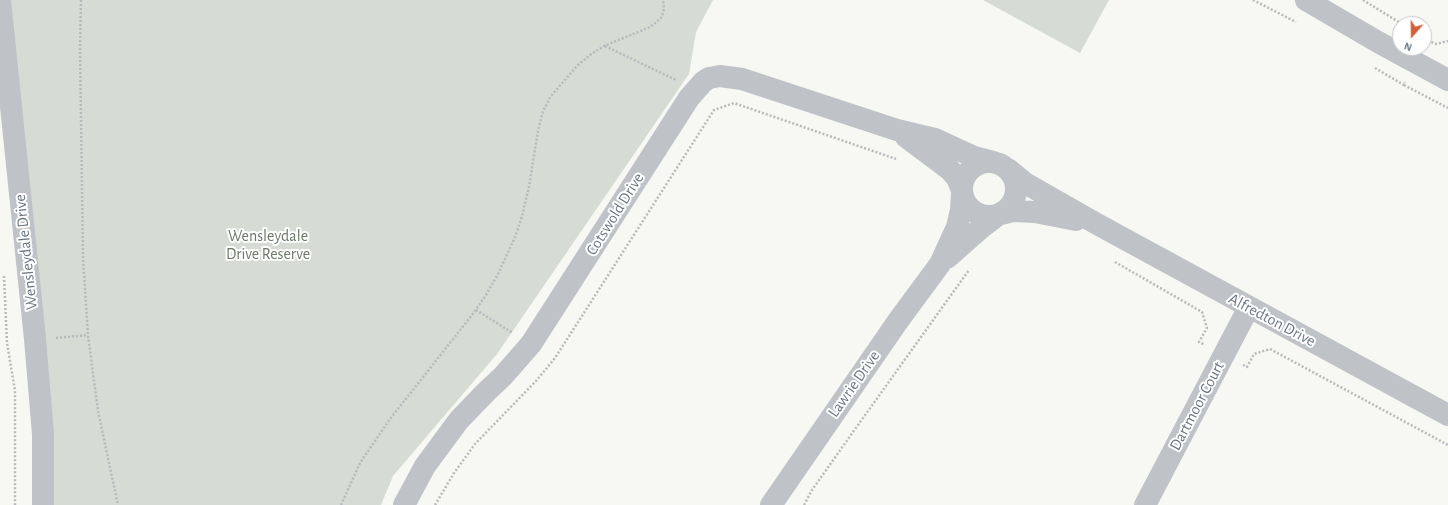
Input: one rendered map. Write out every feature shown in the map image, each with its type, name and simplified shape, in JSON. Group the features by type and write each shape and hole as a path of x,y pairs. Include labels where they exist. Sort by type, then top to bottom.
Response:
{"street":[{"name":"Wensleydale Drive","path":"0,0 36,347 43,434 43,505"},
{"path":"1306,0 1378,42 1448,80"},
{"name":"Cotswold Drive","path":"404,505 425,466 458,420 503,376 531,344 696,89 703,82 714,77 734,77 897,130 935,139 974,157 1000,166"},
{"name":"Cotswold Drive","path":"897,130 944,165 957,178 962,192"},
{"path":"984,162 1000,166 1015,180 1017,193 1012,205 1000,214 990,217 977,214 967,206 962,192 964,177 973,168 984,162"},
{"name":"Alfredton Drive","path":"1000,166 1025,183 1097,224 1448,415"},
{"name":"Lawrie Drive","path":"940,264 957,227 961,210 962,192"},
{"name":"Alfredton Drive","path":"1000,214 1013,211 1035,212 1097,224"},
{"name":"Lawrie Drive","path":"771,505 898,321 940,264 972,235 1000,214"},
{"name":"Dartmoor Court","path":"1145,505 1249,307"}],"path":[{"path":"81,0 80,48 83,243 87,320 93,382 118,505"},
{"path":"341,505 360,462 390,419 476,310 498,274 516,235 529,187 538,131 543,111 551,96 577,66 590,55 604,46 648,28 654,24 663,13 663,0"},
{"path":"1363,0 1392,18"},
{"path":"1432,42 1436,44 1448,41"},
{"path":"604,46 696,89"},
{"path":"1404,85 1448,108"},
{"path":"714,110 734,103 900,161"},
{"path":"1112,260 1202,312 1207,328 1199,342 1247,367 1254,354 1270,349 1448,445"},
{"path":"4,270 7,343 15,391 16,505"},
{"path":"804,505 812,490 969,270"},
{"path":"476,310 531,344"}],"green space":[{"name":"Wensleydale Drive Reserve","path":"9,0 713,0 696,32 689,74 497,354 393,476 381,505 38,505"},
{"path":"983,0 1109,0 1080,53"}]}
